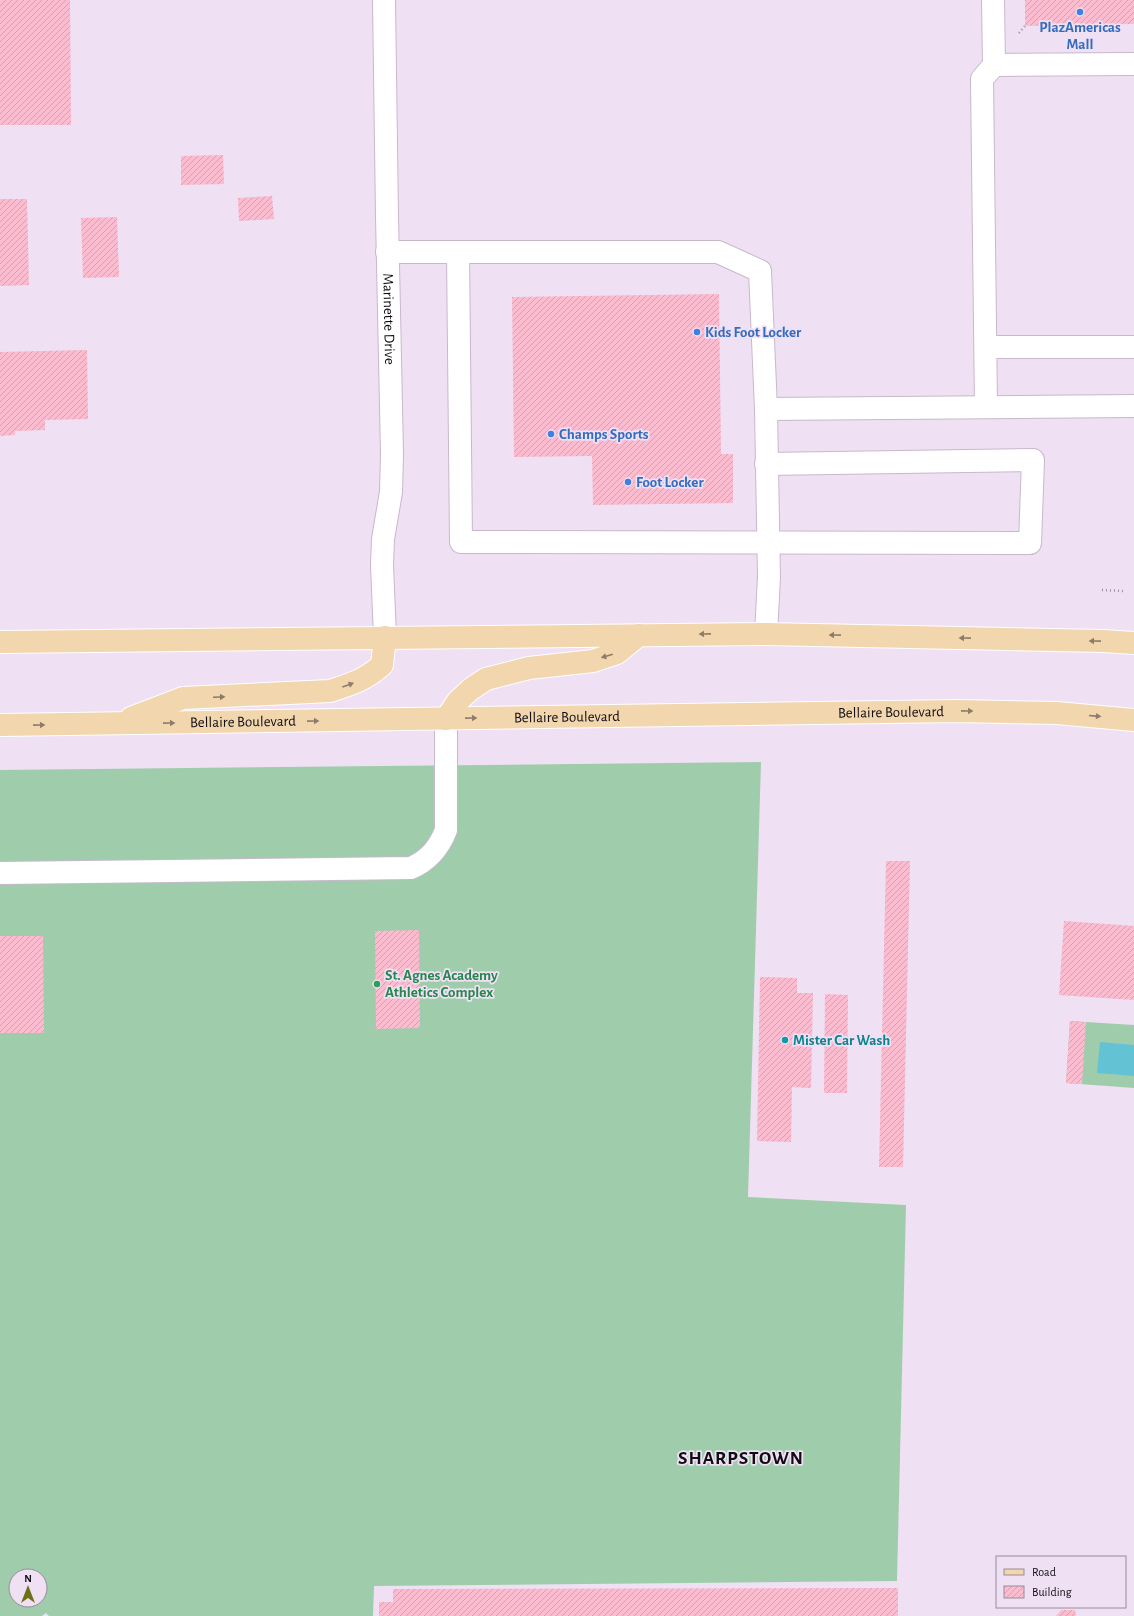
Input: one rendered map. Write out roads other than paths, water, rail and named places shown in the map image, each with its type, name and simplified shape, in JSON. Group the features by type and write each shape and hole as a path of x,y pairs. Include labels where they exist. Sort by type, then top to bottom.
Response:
{"main road":[{"path":"0,642 766,634 1103,641 1134,643"},
{"path":"446,719 458,701 471,689 486,679 529,668 593,660 605,657 617,653 639,635"},
{"path":"114,724 183,698 311,693 336,689 368,677 382,664 385,637"},
{"name":"Bellaire Boulevard","path":"0,725 957,711 1057,713 1134,720"}],"street":[{"name":"Marinette Drive","path":"384,0 387,252 392,454 391,492 383,539 382,564 385,637"},
{"path":"986,407 982,80 994,65 993,0"},
{"path":"994,65 1134,64"},
{"path":"387,252 718,252 760,271 766,409 766,464 769,544 766,634"},
{"path":"458,253 461,542 769,544 1030,543 1033,460 766,464"},
{"path":"986,348 1134,347"},
{"path":"766,409 1134,406"},
{"path":"0,873 411,868 422,863 434,853 442,842 446,830 446,719"}],"water":[{"path":"1100,1042 1134,1045 1134,1076 1097,1073"}],"place":[{"name":"PlazAmericas Mall","path":"1080,12"},
{"name":"Kids Foot Locker","path":"697,332"},
{"name":"Champs Sports","path":"551,434"},
{"name":"Foot Locker","path":"628,482"},
{"name":"St. Agnes Academy Athletics Complex","path":"377,984"},
{"name":"Mister Car Wash","path":"785,1040"}],"district":[{"name":"SHARPSTOWN","path":"741,1458"}]}
